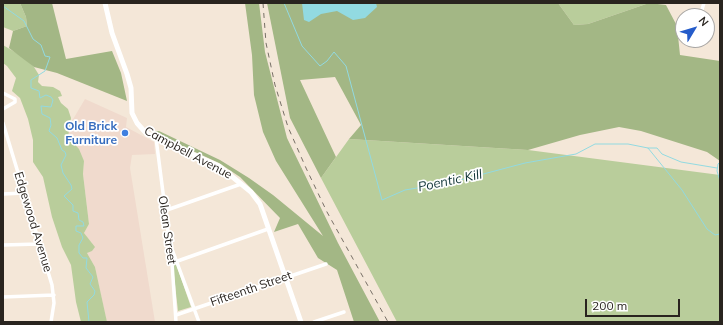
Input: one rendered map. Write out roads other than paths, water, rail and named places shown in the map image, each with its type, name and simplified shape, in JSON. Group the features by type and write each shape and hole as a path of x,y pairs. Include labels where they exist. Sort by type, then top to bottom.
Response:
{"street":[{"name":"Campbell Avenue","path":"105,3 112,33 127,74 132,113 139,126 156,138 219,166 242,184 260,204 301,322"},
{"path":"3,93 15,99 15,102 3,109"},
{"name":"Edgewood Avenue","path":"3,123 54,295 51,322"},
{"name":"Olean Street","path":"156,138 164,211 172,263 176,315 175,322"},
{"path":"3,140 8,140"},
{"path":"164,211 242,184"},
{"path":"3,194 24,193"},
{"path":"172,263 268,230"},
{"path":"167,234 199,322"},
{"path":"3,245 39,244"},
{"name":"Fifteenth Street","path":"176,315 326,264"},
{"path":"3,297 54,295"},
{"path":"314,322 344,312"}],"water":[{"path":"302,3 376,3 377,7 365,18 353,20 337,11 321,14 309,22 304,20"}],"waterway":[{"name":"Poentic Kill","path":"284,3 302,46 320,66 327,61 334,52 346,66 382,200 405,190 453,182 525,163 576,154 595,144 628,144 648,148 682,190 707,229 715,235 720,234"},
{"path":"575,3 581,3"},
{"path":"3,6 24,21 33,39 41,45 45,56 50,57 45,71 31,80 31,88 39,91 40,98 46,95 51,97 53,100 51,107 41,106 42,114 50,118 51,125 49,131 57,138 62,150 65,152 66,155 61,165 63,173 72,189 64,196 73,205 73,211 78,213 79,220 83,222 84,226 76,226 76,231 81,233 83,238 79,245 79,253 83,258 87,258 86,268 93,277 90,284 95,291 94,295 87,302 89,322"},
{"path":"648,148 657,148 662,154 681,162 717,168"},
{"path":"720,162 718,164 717,171 720,181"}],"railway":[{"path":"263,3 266,43 275,85 288,127 327,212 388,322"}],"place":[{"name":"Old Brick Furniture","path":"125,133"}]}
